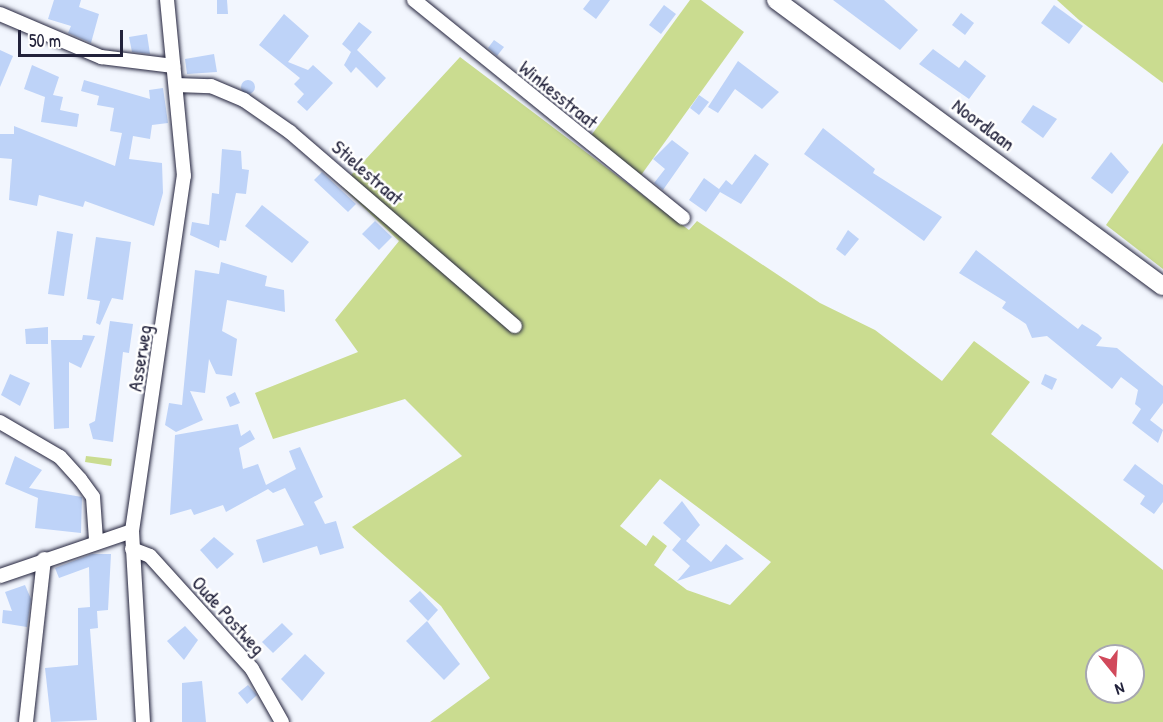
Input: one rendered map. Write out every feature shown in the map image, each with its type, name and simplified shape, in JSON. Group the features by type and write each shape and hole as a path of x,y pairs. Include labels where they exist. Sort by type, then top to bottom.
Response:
{"main road":[{"name":"Noordlaan","path":"776,0 1163,286"}],"street":[{"name":"Asserweg","path":"143,722 132,531 182,200 176,85 167,0"},
{"name":"Winkesstraat","path":"414,0 683,218"},
{"path":"0,14 101,57 173,66"},
{"name":"Stielestraat","path":"176,85 211,86 244,100 290,132 515,326"},
{"path":"0,422 60,457 80,479 93,496 96,540"},
{"path":"0,576 96,540 132,531"},
{"name":"Oude Postweg","path":"132,549 150,556 252,669 282,722"},
{"path":"26,722 44,559"}],"green space":[{"path":"690,0 701,0 744,32 639,178 590,137"},
{"path":"1057,0 1163,0 1163,83 1079,20"},
{"path":"460,57 689,230 697,221 820,303 875,330 942,381 974,341 1030,382 991,434 1163,570 1163,722 430,722 490,678 441,606 352,527 462,456 405,399 273,439 255,393 358,352 335,320 399,241 341,186","holes":["660,479 771,562 730,605 687,590 654,565 667,546 653,535 646,546 620,526"]},
{"path":"1163,143 1163,269 1106,225"},
{"path":"86,456 112,459 111,466 85,462"}],"building":[{"path":"54,0 81,0 79,7 99,14 91,43 68,33 71,26 48,19"},
{"path":"217,0 227,0 228,14 217,14"},
{"path":"590,0 610,0 596,19 583,9"},
{"path":"833,0 884,0 918,30 900,50"},
{"path":"664,5 676,14 661,34 649,25"},
{"path":"1054,5 1083,26 1069,44 1041,23"},
{"path":"961,13 974,23 965,35 952,25"},
{"path":"284,14 309,36 288,62 308,70 313,65 333,83 307,111 297,102 304,94 294,84 300,78 259,45"},
{"path":"359,22 372,32 357,50 386,78 377,88 356,67 351,73 344,65 351,52 342,44"},
{"path":"147,34 150,54 132,52 129,37"},
{"path":"494,40 504,47 497,56 488,48"},
{"path":"933,49 959,68 965,60 986,76 969,99 919,64"},
{"path":"0,50 13,56 0,87"},
{"path":"214,54 217,72 187,74 185,59"},
{"path":"738,61 779,92 762,109 735,89 718,113 708,107"},
{"path":"32,65 59,77 53,95 63,97 60,110 79,114 77,127 41,122 45,97 24,89"},
{"path":"84,80 150,99 149,90 163,88 168,123 152,125 150,139 133,136 129,159 162,163 163,193 154,226 85,201 83,207 39,195 37,206 9,200 12,159 0,158 0,134 14,134 14,126 115,166 122,133 110,131 114,108 97,105 99,96 81,91"},
{"path":"245,80 251,80 255,87 251,94 245,94 241,90 241,84"},
{"path":"699,95 709,102 699,115 690,108"},
{"path":"1033,105 1057,119 1043,138 1021,122"},
{"path":"823,128 875,169 873,173 942,217 924,241 804,154"},
{"path":"672,140 689,153 663,190 654,183 665,169 653,159"},
{"path":"222,149 241,151 242,169 249,170 246,194 236,193 226,241 220,240 219,248 190,235 192,222 209,225 212,193 219,194"},
{"path":"1111,152 1129,172 1112,194 1091,178"},
{"path":"755,154 769,164 741,204 720,192 706,212 689,200 704,178 719,189 726,180 732,185"},
{"path":"322,172 356,204 348,212 314,180"},
{"path":"262,205 309,242 292,263 245,226"},
{"path":"375,221 392,237 379,250 362,234"},
{"path":"848,230 859,239 845,256 836,249"},
{"path":"57,231 73,234 64,296 48,294"},
{"path":"96,237 131,242 123,300 112,298 100,325 96,323 100,301 87,299"},
{"path":"976,250 1078,329 1082,324 1098,334 1102,338 1096,346 1117,348 1163,386 1163,403 1150,420 1163,430 1158,443 1132,423 1141,409 1135,404 1138,390 1121,377 1112,389 1047,336 1032,338 1026,324 1002,308 1006,302 959,273"},
{"path":"221,262 267,276 265,286 284,290 285,312 227,300 222,331 237,339 232,376 216,374 209,359 205,393 190,391 203,420 176,432 165,425 169,403 182,405 195,270 219,274"},
{"path":"110,321 133,324 129,353 123,352 113,442 93,439 89,424 95,421"},
{"path":"48,327 48,344 26,344 25,329"},
{"path":"83,335 95,336 81,368 69,362 69,428 54,429 51,340 82,340"},
{"path":"10,374 30,383 20,406 1,395"},
{"path":"1045,374 1057,379 1052,390 1041,384"},
{"path":"235,392 240,403 230,407 226,397"},
{"path":"238,424 241,436 250,430 255,439 239,448 243,469 258,464 266,485 296,469 289,451 300,447 323,497 314,502 325,524 336,521 344,548 320,555 317,546 263,563 256,540 304,525 285,488 273,493 268,489 226,512 223,505 194,515 191,509 170,515 175,435"},
{"path":"15,456 42,470 29,488 82,497 81,533 35,528 38,498 5,484"},
{"path":"1135,464 1163,485 1163,502 1154,514 1140,504 1145,496 1123,480"},
{"path":"682,501 700,525 686,541 711,562 726,544 744,559 677,581 690,566 672,550 681,539 663,523"},
{"path":"214,537 234,554 217,569 200,550"},
{"path":"92,554 111,554 108,610 97,611 98,628 90,629 97,720 51,722 45,668 78,665 78,608 90,607 89,567 59,578 55,568"},
{"path":"25,585 31,599 27,627 2,623 3,610 12,611 5,592"},
{"path":"420,591 438,610 428,621 409,601"},
{"path":"427,621 460,664 444,680 406,641"},
{"path":"282,623 293,634 273,653 262,642"},
{"path":"185,626 198,640 184,660 167,641"},
{"path":"305,654 325,673 302,701 281,679"},
{"path":"202,681 206,722 182,722 182,683"},
{"path":"248,685 257,695 247,704 238,693"}]}
